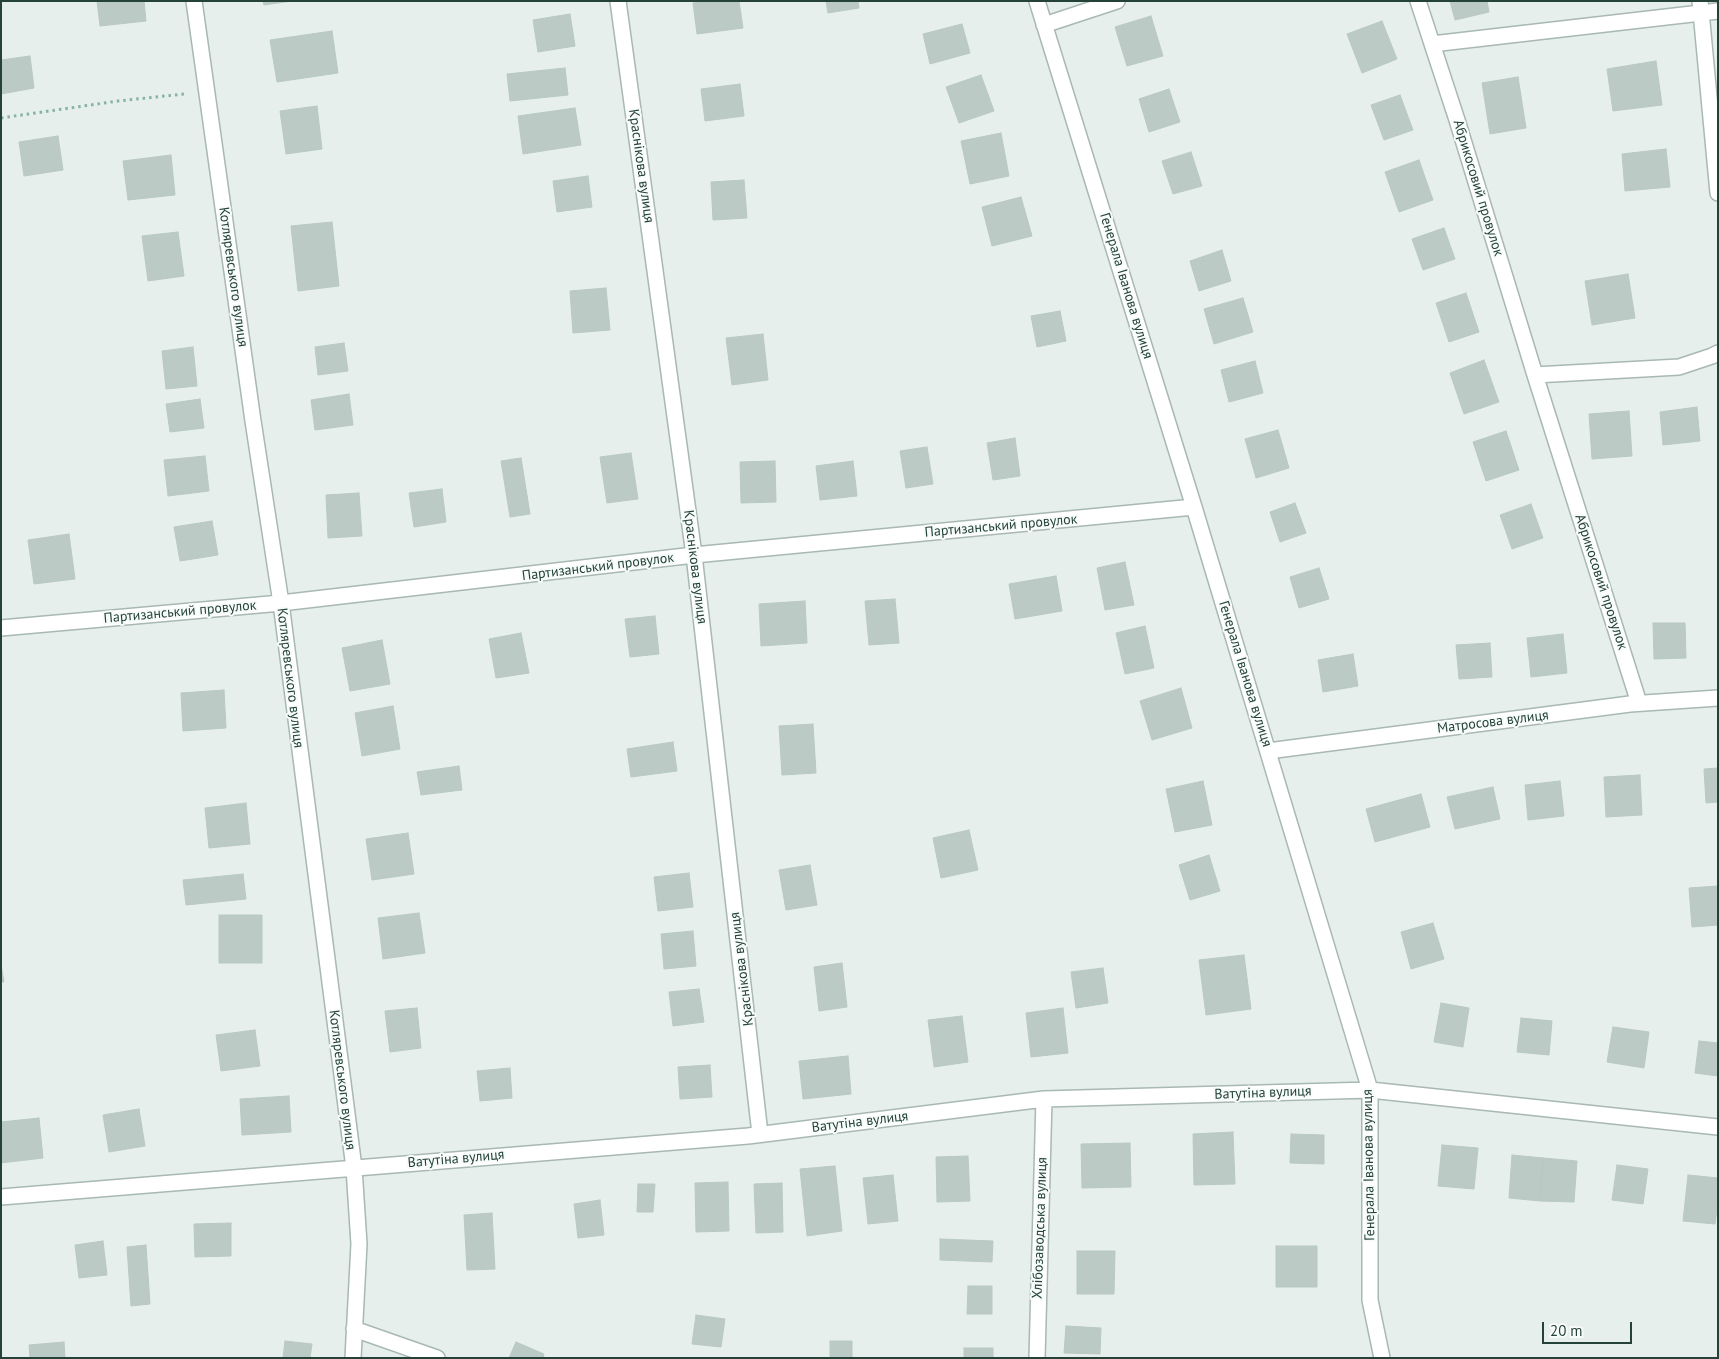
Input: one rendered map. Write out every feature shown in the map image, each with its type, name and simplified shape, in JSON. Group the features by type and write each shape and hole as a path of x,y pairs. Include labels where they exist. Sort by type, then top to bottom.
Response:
{"street":[{"name":"Котляревського вулиця","path":"194,1 254,430 281,603 354,1168 358,1244 353,1358"},
{"name":"Краснікова вулиця","path":"618,1 694,555 760,1134"},
{"name":"Генерала Іванова вулиця","path":"1037,1 1194,507 1370,1090 1370,1300 1382,1358"},
{"path":"1044,25 1117,1"},
{"name":"Абрикосовий провулок","path":"1418,1 1639,703"},
{"path":"1432,44 1700,7 1718,11"},
{"path":"1700,7 1718,193"},
{"path":"1535,375 1678,367 1712,356 1718,352"},
{"name":"Партизанський провулок","path":"1,628 281,603 694,555 1194,507"},
{"name":"Матросова вулиця","path":"1268,752 1639,703 1718,698"},
{"name":"Ватутіна вулиця","path":"1,1196 760,1134 1044,1099 1370,1090 1718,1127"},
{"name":"Хлібозаводська вулиця","path":"1037,1358 1044,1099"},
{"path":"354,1329 437,1358"}],"path":[{"path":"1,118 118,101 207,91"}],"building":[{"path":"97,1 144,1 146,21 100,26"},
{"path":"263,1 292,1 264,5"},
{"path":"739,1 743,28 697,34 693,3"},
{"path":"826,1 858,1 859,8 828,13"},
{"path":"1450,1 1487,1 1489,12 1455,20"},
{"path":"570,14 575,46 538,52 533,20"},
{"path":"1151,16 1163,56 1127,66 1115,27"},
{"path":"1382,21 1397,59 1362,73 1347,34"},
{"path":"962,24 970,53 930,64 923,34"},
{"path":"332,31 338,73 277,82 270,40"},
{"path":"30,56 34,88 1,94 1,60"},
{"path":"1656,61 1662,105 1613,111 1607,69"},
{"path":"565,68 568,95 510,101 507,74"},
{"path":"981,75 994,111 959,123 946,87"},
{"path":"1518,77 1526,128 1490,134 1482,83"},
{"path":"740,84 744,116 705,121 701,89"},
{"path":"1169,89 1180,122 1149,132 1139,99"},
{"path":"1400,95 1413,130 1384,140 1371,105"},
{"path":"317,106 322,149 286,154 280,111"},
{"path":"575,108 581,145 523,154 518,116"},
{"path":"1001,133 1009,176 970,184 961,141"},
{"path":"58,136 63,170 24,176 19,142"},
{"path":"1666,149 1670,187 1625,191 1622,154"},
{"path":"1191,152 1202,186 1173,194 1162,161"},
{"path":"171,155 175,195 128,200 123,161"},
{"path":"1419,160 1433,200 1399,212 1385,172"},
{"path":"588,176 592,207 557,212 553,181"},
{"path":"744,180 747,218 713,220 711,182"},
{"path":"1021,197 1032,236 992,246 982,207"},
{"path":"332,222 339,286 298,291 291,226"},
{"path":"1444,228 1455,259 1423,270 1412,239"},
{"path":"178,232 184,276 148,281 142,236"},
{"path":"1222,250 1231,281 1199,291 1190,261"},
{"path":"1628,274 1635,318 1592,325 1585,281"},
{"path":"606,288 610,330 573,333 570,291"},
{"path":"1466,293 1479,332 1449,342 1436,303"},
{"path":"1243,298 1253,332 1214,344 1204,309"},
{"path":"1060,311 1066,341 1037,347 1031,316"},
{"path":"763,334 768,380 732,385 726,338"},
{"path":"344,343 348,371 318,375 315,347"},
{"path":"193,347 197,386 166,389 162,351"},
{"path":"1484,360 1499,402 1464,414 1450,373"},
{"path":"1255,361 1263,393 1229,402 1221,370"},
{"path":"349,394 353,425 315,430 311,400"},
{"path":"200,399 204,428 170,432 166,404"},
{"path":"1697,407 1700,441 1663,445 1660,412"},
{"path":"1629,411 1632,456 1592,459 1589,414"},
{"path":"1278,430 1289,468 1256,478 1245,439"},
{"path":"1506,431 1519,470 1486,481 1473,442"},
{"path":"1015,438 1020,476 993,480 987,443"},
{"path":"927,447 933,484 906,488 900,451"},
{"path":"631,453 638,499 607,503 600,457"},
{"path":"205,456 209,491 168,496 164,460"},
{"path":"521,458 530,514 510,517 501,461"},
{"path":"775,461 776,502 741,503 740,462"},
{"path":"853,461 857,496 820,500 816,466"},
{"path":"442,489 446,522 414,527 409,493"},
{"path":"359,493 362,536 328,538 326,495"},
{"path":"1295,503 1306,533 1280,542 1270,512"},
{"path":"1531,504 1543,538 1512,549 1500,515"},
{"path":"212,521 218,555 180,561 174,527"},
{"path":"69,534 75,579 34,584 28,540"},
{"path":"1125,562 1134,605 1105,610 1097,568"},
{"path":"1319,568 1329,599 1299,608 1290,577"},
{"path":"1056,576 1062,611 1015,619 1009,584"},
{"path":"895,599 899,643 869,645 865,601"},
{"path":"805,601 807,643 761,646 759,604"},
{"path":"655,616 659,654 630,657 625,619"},
{"path":"1653,623 1685,623 1686,658 1654,659"},
{"path":"1145,626 1154,668 1125,674 1116,633"},
{"path":"521,633 529,673 496,678 489,639"},
{"path":"1563,634 1567,673 1531,677 1527,638"},
{"path":"382,640 390,684 350,691 342,648"},
{"path":"1490,643 1492,677 1459,679 1456,645"},
{"path":"1353,654 1358,686 1323,692 1318,660"},
{"path":"1181,688 1192,728 1152,740 1140,701"},
{"path":"224,690 226,728 183,731 181,693"},
{"path":"393,706 400,749 362,756 355,713"},
{"path":"813,724 816,773 782,775 779,726"},
{"path":"673,742 677,771 631,777 627,749"},
{"path":"459,766 462,790 421,795 417,772"},
{"path":"1718,768 1718,802 1706,803 1704,769"},
{"path":"1640,775 1642,815 1606,817 1604,777"},
{"path":"1203,781 1212,825 1175,832 1166,789"},
{"path":"1560,781 1564,816 1528,820 1525,785"},
{"path":"1493,787 1500,819 1455,829 1447,797"},
{"path":"1421,794 1430,827 1375,842 1366,809"},
{"path":"246,803 250,844 209,848 205,808"},
{"path":"969,830 978,870 941,878 933,838"},
{"path":"408,833 414,874 372,880 366,839"},
{"path":"1209,855 1220,891 1190,900 1179,865"},
{"path":"810,865 817,905 786,910 779,870"},
{"path":"689,873 693,907 658,911 654,877"},
{"path":"243,874 246,899 186,905 183,880"},
{"path":"1718,886 1718,925 1692,927 1689,888"},
{"path":"419,913 425,953 383,959 378,918"},
{"path":"219,915 262,915 262,963 219,963"},
{"path":"1433,923 1444,959 1411,969 1401,932"},
{"path":"693,931 696,966 664,969 661,934"},
{"path":"1244,955 1251,1009 1206,1015 1199,960"},
{"path":"842,963 847,1007 819,1011 814,967"},
{"path":"1,965 4,982 1,982"},
{"path":"1103,968 1108,1003 1076,1008 1071,972"},
{"path":"699,989 704,1022 673,1026 669,992"},
{"path":"1441,1003 1469,1008 1463,1047 1434,1042"},
{"path":"417,1008 421,1048 390,1052 385,1011"},
{"path":"1063,1008 1068,1053 1031,1057 1026,1013"},
{"path":"962,1016 968,1062 934,1067 928,1020"},
{"path":"1521,1018 1552,1021 1549,1055 1517,1052"},
{"path":"1613,1027 1649,1032 1644,1068 1607,1062"},
{"path":"255,1030 260,1066 221,1071 216,1035"},
{"path":"1699,1041 1718,1043 1718,1076 1695,1073"},
{"path":"848,1056 851,1094 803,1099 799,1061"},
{"path":"710,1065 712,1097 680,1099 678,1067"},
{"path":"510,1068 512,1098 480,1101 477,1071"},
{"path":"289,1096 291,1132 242,1135 240,1099"},
{"path":"139,1109 145,1146 109,1152 103,1115"},
{"path":"39,1118 43,1158 1,1163 1,1122"},
{"path":"1233,1132 1235,1184 1194,1185 1193,1134"},
{"path":"1291,1134 1324,1135 1324,1164 1290,1163"},
{"path":"1130,1143 1131,1187 1082,1188 1081,1144"},
{"path":"1442,1145 1478,1148 1474,1189 1438,1186"},
{"path":"1512,1155 1543,1158 1540,1201 1509,1198"},
{"path":"968,1156 970,1201 937,1202 936,1157"},
{"path":"1543,1158 1577,1161 1574,1202 1540,1201"},
{"path":"1617,1165 1648,1169 1643,1204 1612,1200"},
{"path":"835,1166 842,1231 807,1236 800,1169"},
{"path":"893,1175 898,1221 868,1224 863,1178"},
{"path":"1688,1175 1718,1178 1718,1202 1715,1224 1683,1221"},
{"path":"728,1182 729,1231 696,1232 695,1183"},
{"path":"782,1183 783,1232 756,1233 754,1184"},
{"path":"638,1184 655,1184 653,1212 637,1212"},
{"path":"600,1200 604,1235 578,1238 574,1204"},
{"path":"492,1213 495,1269 467,1270 464,1215"},
{"path":"231,1223 231,1256 195,1257 194,1224"},
{"path":"940,1239 993,1241 992,1262 940,1260"},
{"path":"103,1241 107,1275 79,1278 75,1245"},
{"path":"146,1245 150,1304 131,1306 127,1247"},
{"path":"1276,1246 1317,1246 1317,1287 1276,1287"},
{"path":"1077,1251 1115,1251 1114,1294 1077,1294"},
{"path":"968,1286 992,1286 992,1314 967,1314"},
{"path":"696,1315 725,1319 721,1347 692,1344"},
{"path":"1066,1326 1101,1328 1100,1354 1064,1353"},
{"path":"285,1341 312,1344 310,1358 283,1358"},
{"path":"830,1341 852,1341 852,1358 830,1358"},
{"path":"64,1342 65,1358 30,1358 29,1345"},
{"path":"516,1342 544,1354 543,1358 509,1358"},
{"path":"964,1348 993,1348 993,1358 964,1358"}]}
